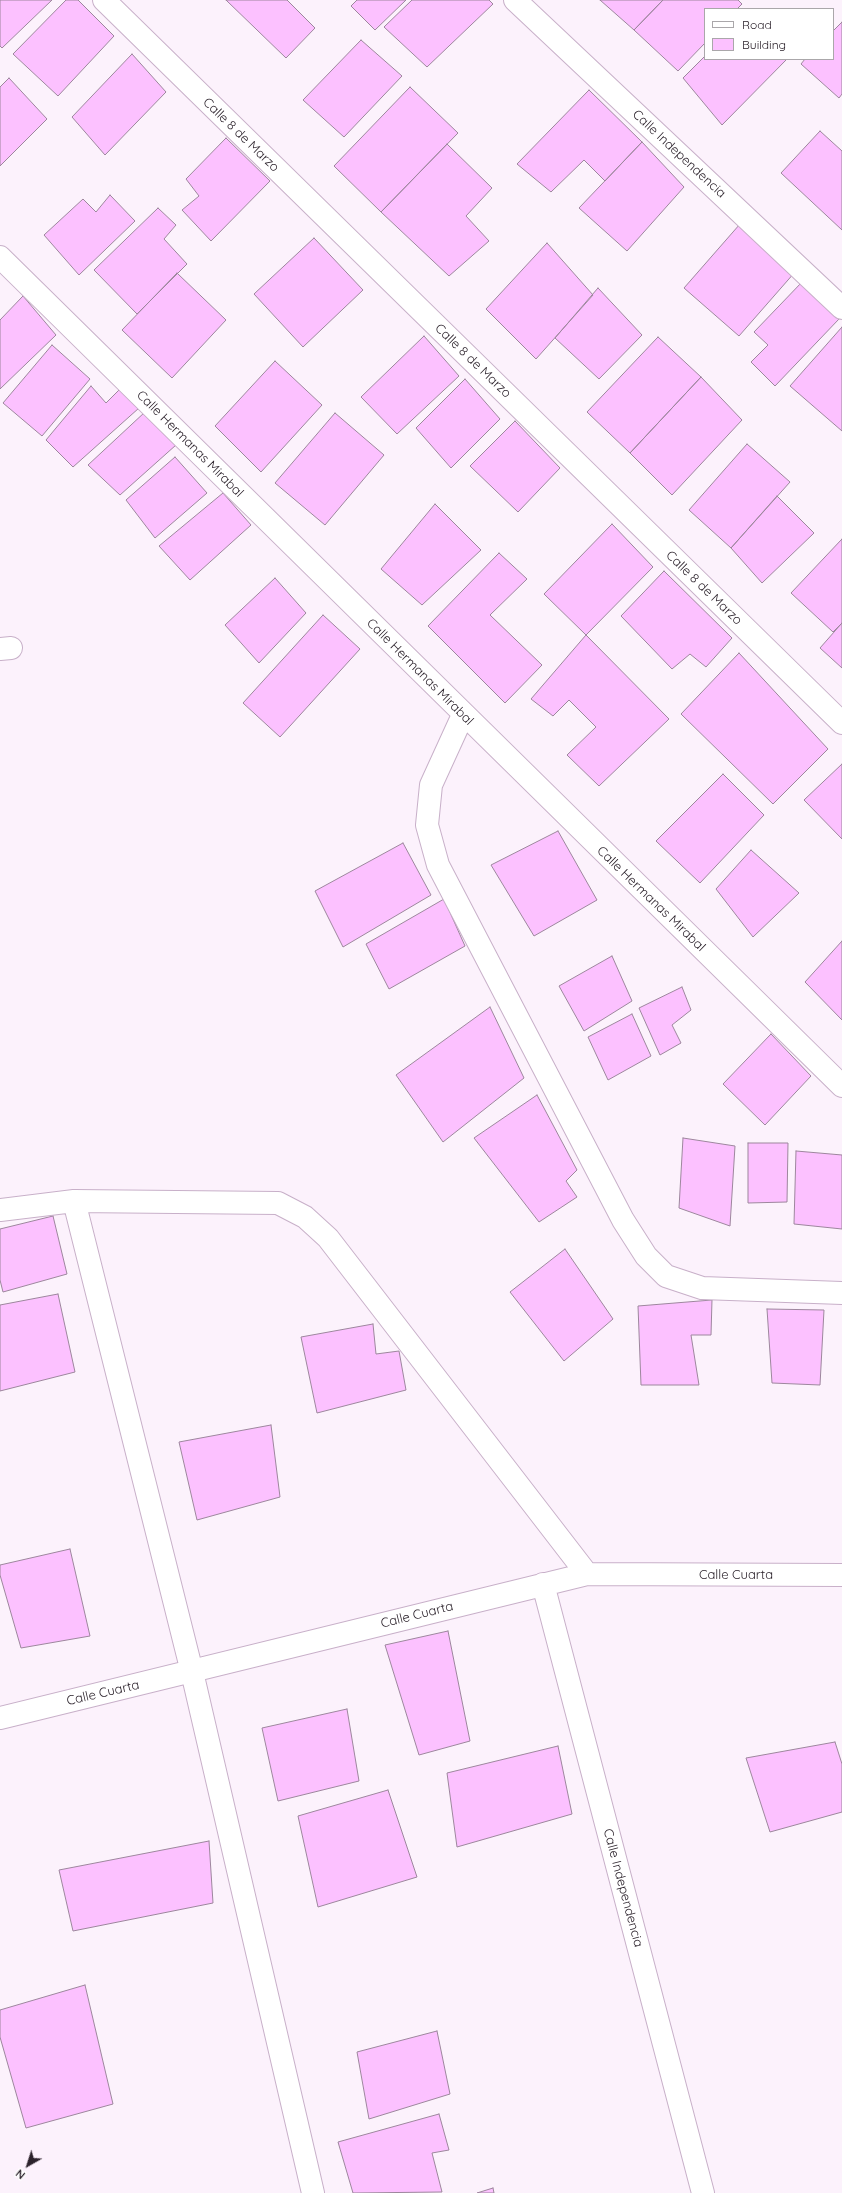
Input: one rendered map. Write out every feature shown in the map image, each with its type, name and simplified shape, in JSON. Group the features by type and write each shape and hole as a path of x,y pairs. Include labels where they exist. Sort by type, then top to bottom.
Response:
{"street":[{"name":"Calle 8 de Marzo","path":"104,0 842,723"},
{"name":"Calle Independencia","path":"515,0 841,304"},
{"name":"Calle Hermanas Mirabal","path":"0,257 463,715 842,1086"},
{"path":"463,715 431,785 427,824 438,865 623,1220 646,1256 666,1276 702,1288 842,1293"},
{"path":"0,1210 74,1201 278,1202 305,1217 328,1238 587,1574"},
{"path":"74,1201 192,1672 313,2193"},
{"name":"Calle Cuarta","path":"0,1718 587,1574 841,1579"},
{"name":"Calle Independencia","path":"543,1584 703,2193"}],"building":[{"path":"0,0 52,0 2,48 0,46"},
{"path":"66,0 78,0 114,36 58,96 13,54"},
{"path":"226,0 287,0 315,28 286,58"},
{"path":"357,0 406,0 375,30 351,6"},
{"path":"412,0 489,0 493,4 427,67 384,27"},
{"path":"600,0 663,0 634,30"},
{"path":"663,0 738,0 742,4 738,8 704,8 704,44 678,71 634,30"},
{"path":"842,22 842,94 839,98 801,64 804,60 834,60 834,30"},
{"path":"361,40 402,76 344,137 303,100"},
{"path":"132,54 166,92 105,155 72,117"},
{"path":"704,57 704,60 786,60 722,125 683,78"},
{"path":"9,78 47,119 0,166 0,87"},
{"path":"410,87 458,133 381,212 334,166"},
{"path":"589,90 642,142 605,181 584,160 551,192 517,164"},
{"path":"820,131 842,151 842,230 781,173"},
{"path":"226,138 270,181 211,241 182,210 199,196 186,179"},
{"path":"642,142 684,187 627,251 579,208"},
{"path":"447,144 492,188 466,216 489,241 449,276 381,212"},
{"path":"110,195 135,221 79,275 44,235 83,199 96,212"},
{"path":"158,208 176,225 164,239 187,264 137,314 94,270"},
{"path":"740,224 795,272 739,336 684,288"},
{"path":"314,238 363,290 303,347 254,294"},
{"path":"547,243 593,295 536,359 486,309"},
{"path":"177,273 226,320 172,378 122,330"},
{"path":"803,281 839,319 775,386 751,362 768,345 754,332"},
{"path":"598,288 642,335 599,379 555,338"},
{"path":"23,296 56,335 0,389 0,320"},
{"path":"842,327 842,431 790,386"},
{"path":"424,336 459,376 397,434 361,397"},
{"path":"658,337 701,377 630,453 587,412"},
{"path":"52,345 90,379 42,436 3,403"},
{"path":"275,361 322,405 261,472 215,426"},
{"path":"701,377 742,420 672,495 630,453"},
{"path":"465,379 500,419 451,468 416,428"},
{"path":"91,386 106,403 122,387 139,408 73,467 46,440"},
{"path":"145,412 176,445 120,495 88,465"},
{"path":"335,413 384,455 325,525 275,483"},
{"path":"515,421 560,468 518,512 470,466"},
{"path":"747,444 790,482 731,548 689,510"},
{"path":"175,457 207,493 155,538 126,500"},
{"path":"223,493 251,525 190,580 159,546"},
{"path":"777,496 814,533 762,583 731,548"},
{"path":"435,504 481,550 422,605 381,569"},
{"path":"612,524 653,567 586,635 544,594"},
{"path":"842,539 842,623 833,632 791,593"},
{"path":"499,553 527,579 490,615 542,665 505,703 428,626"},
{"path":"664,571 732,638 706,667 690,654 672,669 621,616"},
{"path":"275,578 306,613 259,663 225,625"},
{"path":"323,615 360,649 280,737 243,703"},
{"path":"842,623 842,668 820,648"},
{"path":"586,635 669,719 599,786 567,755 596,727 569,700 553,716 531,699"},
{"path":"739,653 828,749 773,804 681,714"},
{"path":"842,764 842,839 804,800"},
{"path":"723,774 764,815 700,883 656,841"},
{"path":"558,831 597,900 534,936 491,865"},
{"path":"403,843 431,895 343,947 315,891"},
{"path":"751,850 799,893 753,937 716,889"},
{"path":"444,899 465,946 389,989 366,944"},
{"path":"842,941 842,1020 805,982"},
{"path":"612,956 632,1001 584,1031 559,986"},
{"path":"682,987 691,1010 672,1025 681,1043 660,1055 639,1008"},
{"path":"490,1007 524,1078 443,1142 396,1075"},
{"path":"632,1014 651,1056 608,1080 588,1037"},
{"path":"771,1034 811,1076 765,1125 723,1084"},
{"path":"537,1095 577,1170 566,1181 577,1197 539,1222 474,1138"},
{"path":"683,1138 735,1146 730,1226 679,1208"},
{"path":"748,1143 788,1143 787,1202 748,1203"},
{"path":"796,1151 842,1155 842,1229 794,1224"},
{"path":"53,1216 67,1274 3,1292 0,1280 0,1229"},
{"path":"565,1249 613,1319 564,1361 510,1292"},
{"path":"58,1294 75,1372 0,1391 0,1305"},
{"path":"712,1300 711,1335 691,1335 699,1385 641,1385 638,1306"},
{"path":"767,1309 824,1310 820,1385 772,1383"},
{"path":"373,1324 376,1354 399,1351 406,1390 317,1413 301,1337"},
{"path":"271,1425 280,1497 197,1520 179,1442"},
{"path":"70,1549 90,1636 21,1648 0,1575 0,1565"},
{"path":"448,1631 470,1741 419,1755 385,1645"},
{"path":"347,1709 359,1781 278,1801 262,1728"},
{"path":"835,1742 842,1764 842,1812 770,1832 746,1758"},
{"path":"558,1746 572,1814 457,1847 447,1773"},
{"path":"388,1790 417,1877 318,1907 298,1816"},
{"path":"209,1841 213,1903 73,1931 59,1870"},
{"path":"85,1985 113,2104 26,2128 0,2037 0,2010"},
{"path":"437,2031 450,2094 369,2119 357,2052"},
{"path":"439,2114 449,2150 432,2153 442,2192 353,2193 338,2142"},
{"path":"493,2188 494,2193 477,2193"}]}
